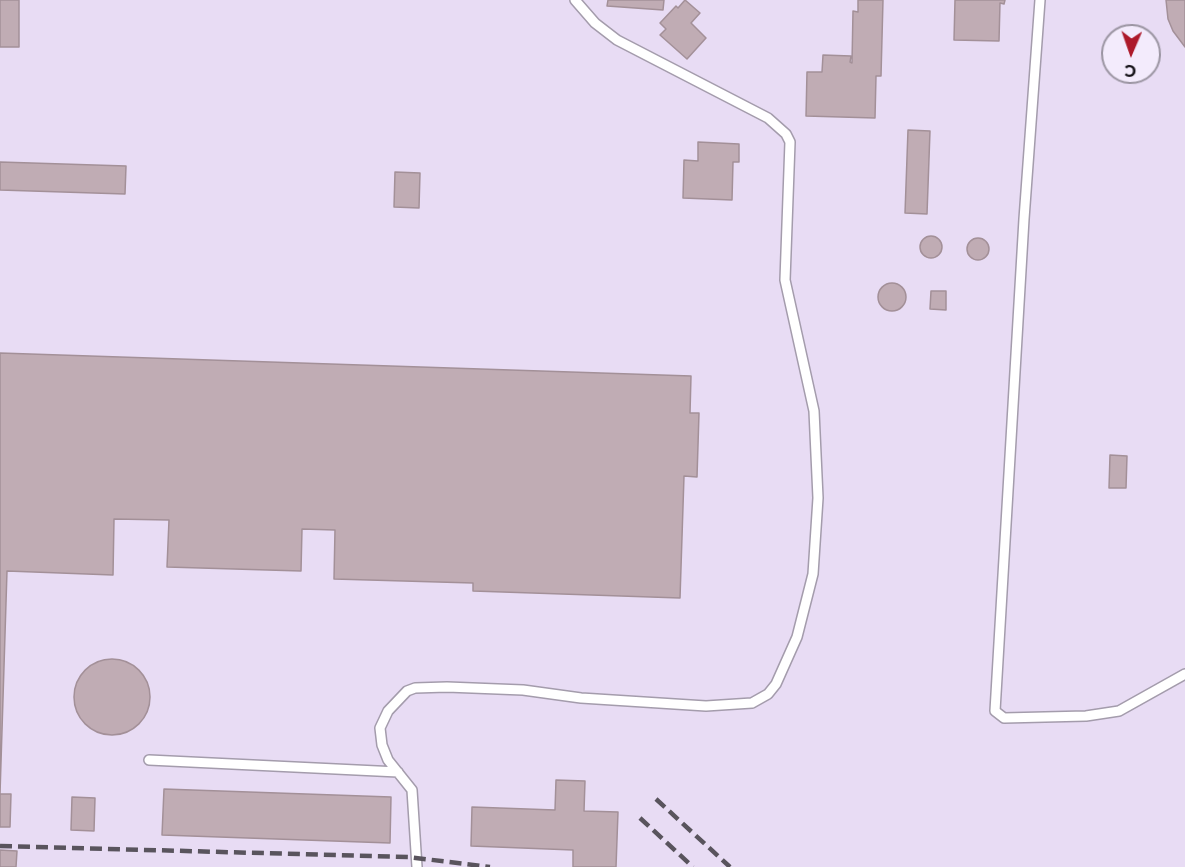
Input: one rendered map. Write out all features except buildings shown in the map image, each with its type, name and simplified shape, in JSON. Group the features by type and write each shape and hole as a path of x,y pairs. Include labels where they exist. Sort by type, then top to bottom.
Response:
{"lane":[{"path":"417,867 412,790 388,760 382,745 380,728 388,711 407,691 415,688 447,687 523,690 581,698 706,706 752,703 768,694 784,668 797,637 813,574 818,498 814,411 785,280 790,142 786,134 768,118 617,40 595,23 575,0"},
{"path":"1040,0 1024,219 995,711 1004,718 1086,716 1119,711 1185,674"},
{"path":"149,760 398,772"}],"shaded area":[{"path":"0,0 1185,0 1185,867 0,867"}],"railway":[{"path":"656,799 730,867"},
{"path":"640,818 693,867"},
{"path":"0,846 408,857 490,867"}]}
